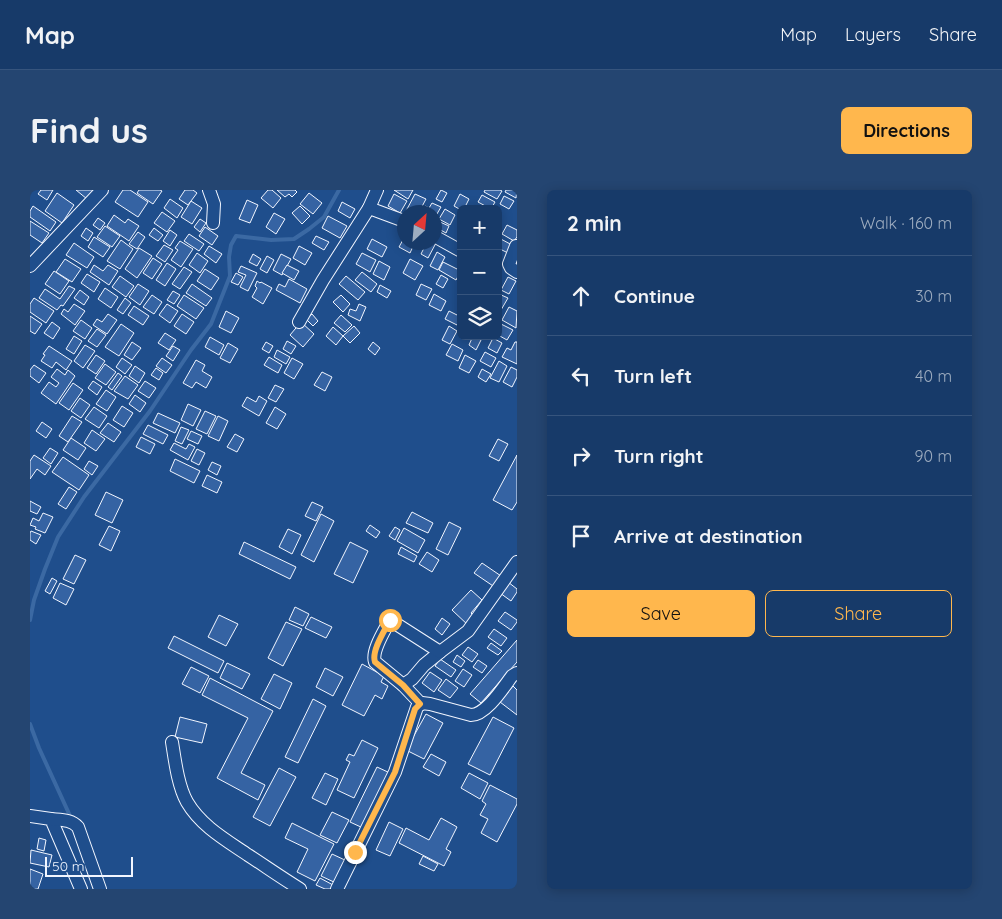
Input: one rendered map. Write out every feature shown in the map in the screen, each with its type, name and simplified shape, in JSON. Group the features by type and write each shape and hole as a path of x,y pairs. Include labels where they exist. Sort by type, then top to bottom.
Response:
{"street":[{"path":"30,266 102,190"},
{"path":"209,190 214,204 212,223"},
{"path":"299,322 322,280 369,208 377,190"},
{"path":"369,208 397,218"},
{"path":"442,240 459,250"},
{"path":"516,246 509,264 517,272"},
{"path":"403,685 412,679 424,665 468,631 517,562"},
{"path":"420,704 403,685 375,662 373,657 390,620 440,652"},
{"path":"337,889 395,772 415,709 420,704 430,704 471,716 476,715 485,709 512,676 517,673"},
{"path":"172,742 186,801 196,814 218,835 300,889"},
{"path":"30,816 70,822 78,827 100,889"},
{"path":"53,819 81,889"}],"building":[{"path":"41,190 53,190 47,200 38,194"},
{"path":"76,190 95,190 87,199"},
{"path":"123,190 130,190 148,202 138,217 115,202"},
{"path":"139,190 162,191 153,204 137,193"},
{"path":"185,190 193,190 197,193 188,205 179,199"},
{"path":"268,190 272,190 281,198 273,208 261,198"},
{"path":"277,190 295,190 297,192 292,197 289,194 285,197"},
{"path":"394,190 413,190 408,199"},
{"path":"441,190 447,193 442,202 436,199"},
{"path":"485,190 502,191 497,199 484,192"},
{"path":"506,190 517,190 516,198 505,192"},
{"path":"57,193 74,205 62,223 45,211"},
{"path":"309,193 322,203 313,214 300,204"},
{"path":"394,194 407,201 405,205 397,205 397,211 388,206"},
{"path":"415,194 426,199 423,205 409,205"},
{"path":"460,194 469,199 466,205 457,205 457,208 454,206"},
{"path":"482,195 495,202 493,205 484,205 478,202"},
{"path":"504,196 514,201 509,209 500,204"},
{"path":"170,199 183,208 177,218 164,208"},
{"path":"247,200 258,205 250,223 239,219"},
{"path":"191,201 202,208 192,224 181,217"},
{"path":"342,202 355,209 350,218 338,211"},
{"path":"33,206 56,222 50,231 30,217 30,211"},
{"path":"300,206 310,216 302,224 292,213"},
{"path":"445,209 455,215 450,225 442,221 442,214"},
{"path":"162,212 175,221 167,232 154,223"},
{"path":"274,213 285,219 276,234 266,227"},
{"path":"114,215 125,223 128,219 139,226 129,241 107,226"},
{"path":"328,216 347,226 340,238 322,228"},
{"path":"98,218 105,223 100,230 93,225"},
{"path":"200,219 206,223 200,232 194,227"},
{"path":"30,221 49,233 42,243 30,235"},
{"path":"442,223 449,226 446,233 442,231"},
{"path":"507,225 517,230 517,237 514,241 502,234"},
{"path":"105,226 120,236 112,247 97,237"},
{"path":"205,227 218,236 212,245 199,236"},
{"path":"86,228 93,233 88,241 81,236"},
{"path":"154,228 163,235 158,241 149,235"},
{"path":"170,230 177,235 170,246 163,241"},
{"path":"138,232 145,237 137,249 129,244"},
{"path":"189,234 204,244 199,251 184,241"},
{"path":"316,236 329,242 324,250 312,243"},
{"path":"94,237 110,247 103,257 88,247"},
{"path":"372,239 387,247 382,257 367,249"},
{"path":"121,240 133,249 120,269 107,261"},
{"path":"502,240 512,245 508,253 502,250"},
{"path":"180,241 193,249 181,267 171,260 178,250 175,248"},
{"path":"74,243 94,257 87,268 66,255"},
{"path":"164,245 173,250 165,262 156,256"},
{"path":"209,246 222,254 216,263 204,254"},
{"path":"299,246 312,253 305,265 293,258"},
{"path":"139,248 152,256 137,278 125,269"},
{"path":"423,250 432,250 428,258 421,254"},
{"path":"437,252 445,257 438,270 430,266"},
{"path":"197,253 208,261 200,273 189,265"},
{"path":"362,253 376,260 370,272 356,264"},
{"path":"253,254 261,259 257,266 249,262"},
{"path":"281,254 291,259 282,275 273,270"},
{"path":"267,256 274,260 267,273 260,269"},
{"path":"153,258 162,264 152,279 143,273"},
{"path":"65,259 81,269 72,282 56,272"},
{"path":"410,259 423,266 415,280 403,273"},
{"path":"379,261 390,267 384,280 373,274"},
{"path":"443,262 457,269 457,278 456,280 439,270"},
{"path":"167,263 176,269 165,286 156,280"},
{"path":"94,265 103,271 108,265 118,271 109,285 90,272"},
{"path":"287,265 299,271 294,280 282,273"},
{"path":"241,266 257,273 248,291 240,287 246,275 238,272"},
{"path":"184,267 192,272 180,289 172,284"},
{"path":"205,269 219,278 211,290 197,281"},
{"path":"54,271 69,281 60,294 45,284"},
{"path":"362,272 377,284 371,292 355,280"},
{"path":"236,273 243,277 238,285 231,282"},
{"path":"87,274 100,282 94,292 81,283"},
{"path":"441,275 448,279 443,288 436,284"},
{"path":"120,276 134,286 126,297 112,287"},
{"path":"346,276 365,292 358,300 339,284"},
{"path":"508,277 516,281 509,294 502,290"},
{"path":"289,279 307,289 300,303 276,290 279,284 285,287"},
{"path":"257,281 272,288 263,304 252,297 257,288 255,286"},
{"path":"138,284 149,291 140,305 129,297"},
{"path":"192,284 212,298 206,306 186,293"},
{"path":"421,284 432,289 426,300 416,295"},
{"path":"380,285 391,291 387,298 377,292"},
{"path":"69,286 75,289 63,306 61,305 57,310 39,298 45,289 60,299"},
{"path":"105,288 118,297 111,308 98,299"},
{"path":"80,290 89,297 84,305 74,298"},
{"path":"173,291 180,295 174,304 167,300"},
{"path":"434,294 446,301 441,311 429,305"},
{"path":"152,295 162,302 154,314 143,307"},
{"path":"184,295 204,308 196,319 177,306"},
{"path":"341,295 350,304 343,312 333,302"},
{"path":"502,295 508,298 502,308"},
{"path":"34,298 54,311 46,323 30,312 30,304"},
{"path":"125,298 131,303 123,314 117,310"},
{"path":"74,304 85,311 75,325 61,314 64,309 68,312"},
{"path":"167,304 178,311 170,323 159,315"},
{"path":"359,304 366,307 360,321 348,315 350,309 356,311"},
{"path":"134,306 149,316 143,325 128,315"},
{"path":"509,307 517,311 516,328 502,320"},
{"path":"226,311 239,318 231,333 219,327"},
{"path":"449,311 457,315 457,325 445,319"},
{"path":"108,314 117,320 107,334 93,325 97,319 102,322"},
{"path":"182,314 194,322 186,334 174,326"},
{"path":"312,314 318,321 313,326 306,319"},
{"path":"341,315 352,325 345,332 334,323"},
{"path":"30,316 42,324 35,334 30,331"},
{"path":"81,320 92,328 85,339 73,331"},
{"path":"52,322 60,328 53,339 44,333"},
{"path":"301,322 314,334 303,347 290,335"},
{"path":"121,324 134,333 119,356 105,347"},
{"path":"502,324 513,330 507,340 502,337"},
{"path":"354,326 360,333 350,343 343,336"},
{"path":"449,326 457,331 450,344 442,340"},
{"path":"333,327 343,336 336,345 326,336"},
{"path":"97,329 106,335 97,347 88,341"},
{"path":"165,333 176,340 169,350 158,343"},
{"path":"74,336 82,341 74,354 66,349"},
{"path":"210,337 224,345 219,355 205,347"},
{"path":"471,340 481,340 476,350 469,345"},
{"path":"492,340 502,343 497,353 488,348"},
{"path":"287,341 296,346 291,354 283,349"},
{"path":"132,342 141,348 132,360 124,355"},
{"path":"266,342 273,346 269,353 262,349"},
{"path":"373,342 380,348 375,355 368,349"},
{"path":"515,342 517,342 517,364 502,357 507,348 511,350"},
{"path":"228,343 238,349 230,363 220,358"},
{"path":"452,344 463,350 458,361 446,355"},
{"path":"85,345 95,351 83,368 74,361"},
{"path":"49,346 72,361 66,370 56,362 52,368 41,361 45,355 43,354"},
{"path":"173,346 180,350 173,361 166,356"},
{"path":"277,350 290,357 286,364 274,357"},
{"path":"485,352 496,358 491,367 480,361"},
{"path":"96,355 105,361 96,374 87,368"},
{"path":"465,355 476,361 469,373 459,368"},
{"path":"269,357 282,365 278,373 264,365"},
{"path":"122,358 132,365 125,374 116,367"},
{"path":"162,358 172,365 166,373 156,366"},
{"path":"292,358 303,364 294,379 284,373"},
{"path":"196,360 205,365 202,371 212,377 206,388 196,382 192,388 183,383"},
{"path":"499,361 507,366 499,382 490,378"},
{"path":"105,364 116,372 106,385 95,378"},
{"path":"34,365 46,373 39,383 30,376 30,370"},
{"path":"135,366 145,373 139,383 129,376"},
{"path":"511,367 517,370 517,377 512,387 503,382"},
{"path":"156,368 163,373 159,380 151,375"},
{"path":"57,369 65,375 68,370 75,376 56,404 41,393 49,382 56,387 59,383 51,377"},
{"path":"482,369 491,374 486,382 478,377"},
{"path":"322,372 332,377 325,391 314,385"},
{"path":"118,373 122,376 112,390 108,387"},
{"path":"125,376 138,385 128,399 114,391"},
{"path":"93,381 102,387 97,395 88,388"},
{"path":"145,381 156,388 149,398 138,391"},
{"path":"73,383 83,390 69,410 59,403"},
{"path":"275,385 284,389 276,402 268,398"},
{"path":"106,390 116,397 107,411 96,404"},
{"path":"135,395 146,403 140,412 129,404"},
{"path":"259,396 267,401 259,416 242,406 247,397 256,402"},
{"path":"80,398 90,405 81,418 71,411"},
{"path":"188,404 201,410 193,426 181,420"},
{"path":"122,406 133,413 124,427 113,420"},
{"path":"94,407 107,416 99,428 85,419"},
{"path":"275,407 286,414 277,429 266,423"},
{"path":"205,411 216,416 207,434 196,429"},
{"path":"158,413 180,423 175,433 153,423"},
{"path":"72,416 82,422 68,442 59,436"},
{"path":"218,416 228,421 219,441 208,436"},
{"path":"42,422 52,429 46,438 36,431"},
{"path":"108,423 121,432 114,442 100,433"},
{"path":"148,425 168,435 163,444 143,434"},
{"path":"181,427 189,430 182,444 175,441"},
{"path":"92,430 105,439 96,451 84,443"},
{"path":"191,431 202,436 198,444 187,439"},
{"path":"235,434 244,439 237,452 227,447"},
{"path":"141,437 155,444 150,454 136,447"},
{"path":"71,438 86,448 78,460 63,450"},
{"path":"498,439 508,444 499,461 489,456"},
{"path":"174,443 186,449 189,444 195,447 188,460 170,450"},
{"path":"50,448 58,453 51,464 43,458"},
{"path":"197,449 205,453 199,465 191,461"},
{"path":"34,455 51,466 45,475 37,469 30,479 30,461"},
{"path":"517,455 517,502 512,510 493,500"},
{"path":"63,457 89,475 79,490 52,472"},
{"path":"175,459 200,471 194,483 170,471"},
{"path":"89,461 98,466 92,475 84,469"},
{"path":"212,462 221,466 217,475 208,470"},
{"path":"207,475 222,482 217,493 202,486"},
{"path":"69,487 77,492 66,509 58,504"},
{"path":"106,492 123,500 112,523 95,515"},
{"path":"30,501 41,507 37,514 30,511"},
{"path":"312,502 323,507 316,521 305,516"},
{"path":"412,512 433,523 428,533 406,523"},
{"path":"43,513 53,517 45,533 30,525 33,518 39,521"},
{"path":"321,514 334,521 314,562 301,555"},
{"path":"449,522 461,528 448,555 436,549"},
{"path":"370,525 380,532 376,538 366,531"},
{"path":"109,526 120,531 111,551 99,545"},
{"path":"395,527 400,530 395,540 389,536"},
{"path":"404,528 425,540 418,553 397,541"},
{"path":"288,529 301,535 292,554 279,547"},
{"path":"31,531 41,535 36,544 30,540"},
{"path":"244,542 296,567 290,579 239,554"},
{"path":"350,542 368,551 353,583 334,574"},
{"path":"401,547 417,556 414,562 398,554"},
{"path":"427,552 439,560 432,572 419,564"},
{"path":"75,555 86,560 74,584 63,579"},
{"path":"482,563 504,578 496,588 474,573"},
{"path":"52,578 57,581 50,594 45,591"},
{"path":"508,582 517,589 511,601 500,593"},
{"path":"60,583 74,589 66,605 53,598"},
{"path":"471,590 482,600 471,613 476,618 469,626 452,610"},
{"path":"295,607 309,614 303,626 289,620"},
{"path":"505,612 517,620 511,630 498,621"},
{"path":"219,615 238,624 226,646 208,637"},
{"path":"311,617 332,627 326,638 305,628"},
{"path":"442,618 450,624 442,635 435,629"},
{"path":"286,622 302,629 283,666 268,658"},
{"path":"494,629 507,638 501,646 488,637"},
{"path":"174,636 224,661 218,673 168,648"},
{"path":"517,640 517,662 481,703 470,694"},
{"path":"491,643 502,651 498,655 487,648"},
{"path":"468,647 478,654 472,662 462,655"},
{"path":"457,655 465,661 461,667 453,662"},
{"path":"440,659 456,670 451,677 435,666"},
{"path":"478,660 487,666 482,673 473,667"},
{"path":"227,663 250,674 242,689 220,678"},
{"path":"362,664 384,676 381,682 388,686 382,699 375,695 364,716 342,705"},
{"path":"191,667 209,676 200,693 182,684"},
{"path":"325,668 343,677 333,696 316,687"},
{"path":"463,669 472,675 464,687 455,681"},
{"path":"430,672 442,680 434,692 422,683"},
{"path":"274,674 292,683 280,709 261,699"},
{"path":"210,678 273,711 241,773 265,785 258,800 217,778 248,718 202,695"},
{"path":"446,679 458,688 450,698 438,690"},
{"path":"513,686 517,690 517,715 500,702"},
{"path":"313,699 326,706 298,763 285,757"},
{"path":"426,714 443,723 424,759 406,750"},
{"path":"180,717 207,724 202,743 175,737"},
{"path":"493,717 514,728 490,775 468,764"},
{"path":"362,740 378,748 354,798 337,790 350,762 346,760 349,754 354,756"},
{"path":"431,754 446,762 439,776 423,767"},
{"path":"377,767 390,773 363,828 350,822"},
{"path":"279,768 296,777 270,826 253,817"},
{"path":"325,773 338,779 326,805 312,798"},
{"path":"469,773 488,783 480,799 461,788"},
{"path":"490,785 517,799 517,804 497,842 481,833 488,819 480,815 486,804 482,801"},
{"path":"332,812 349,820 337,843 320,835"},
{"path":"441,818 457,827 446,849 451,852 444,866 399,843 406,828 429,840"},
{"path":"389,822 403,829 390,856 376,850"},
{"path":"292,823 334,844 315,881 297,872 308,849 285,838"},
{"path":"39,838 46,840 44,851 37,849"},
{"path":"31,850 52,855 49,867 30,863"},
{"path":"332,854 347,861 336,883 321,876"},
{"path":"423,856 438,864 434,871 419,864"},
{"path":"30,869 43,874 38,889 30,889"},
{"path":"320,878 333,885 331,889 325,889 316,885"}],"waterway":[{"path":"30,620 34,600 58,537 84,497 150,411 211,324 230,276 229,257 231,245 236,236 271,240 294,239 324,217 339,190"},
{"path":"30,724 71,818"}],"route":[{"path":"355,852 395,772 415,709 420,704 403,685 375,662 373,657 390,620"}]}
